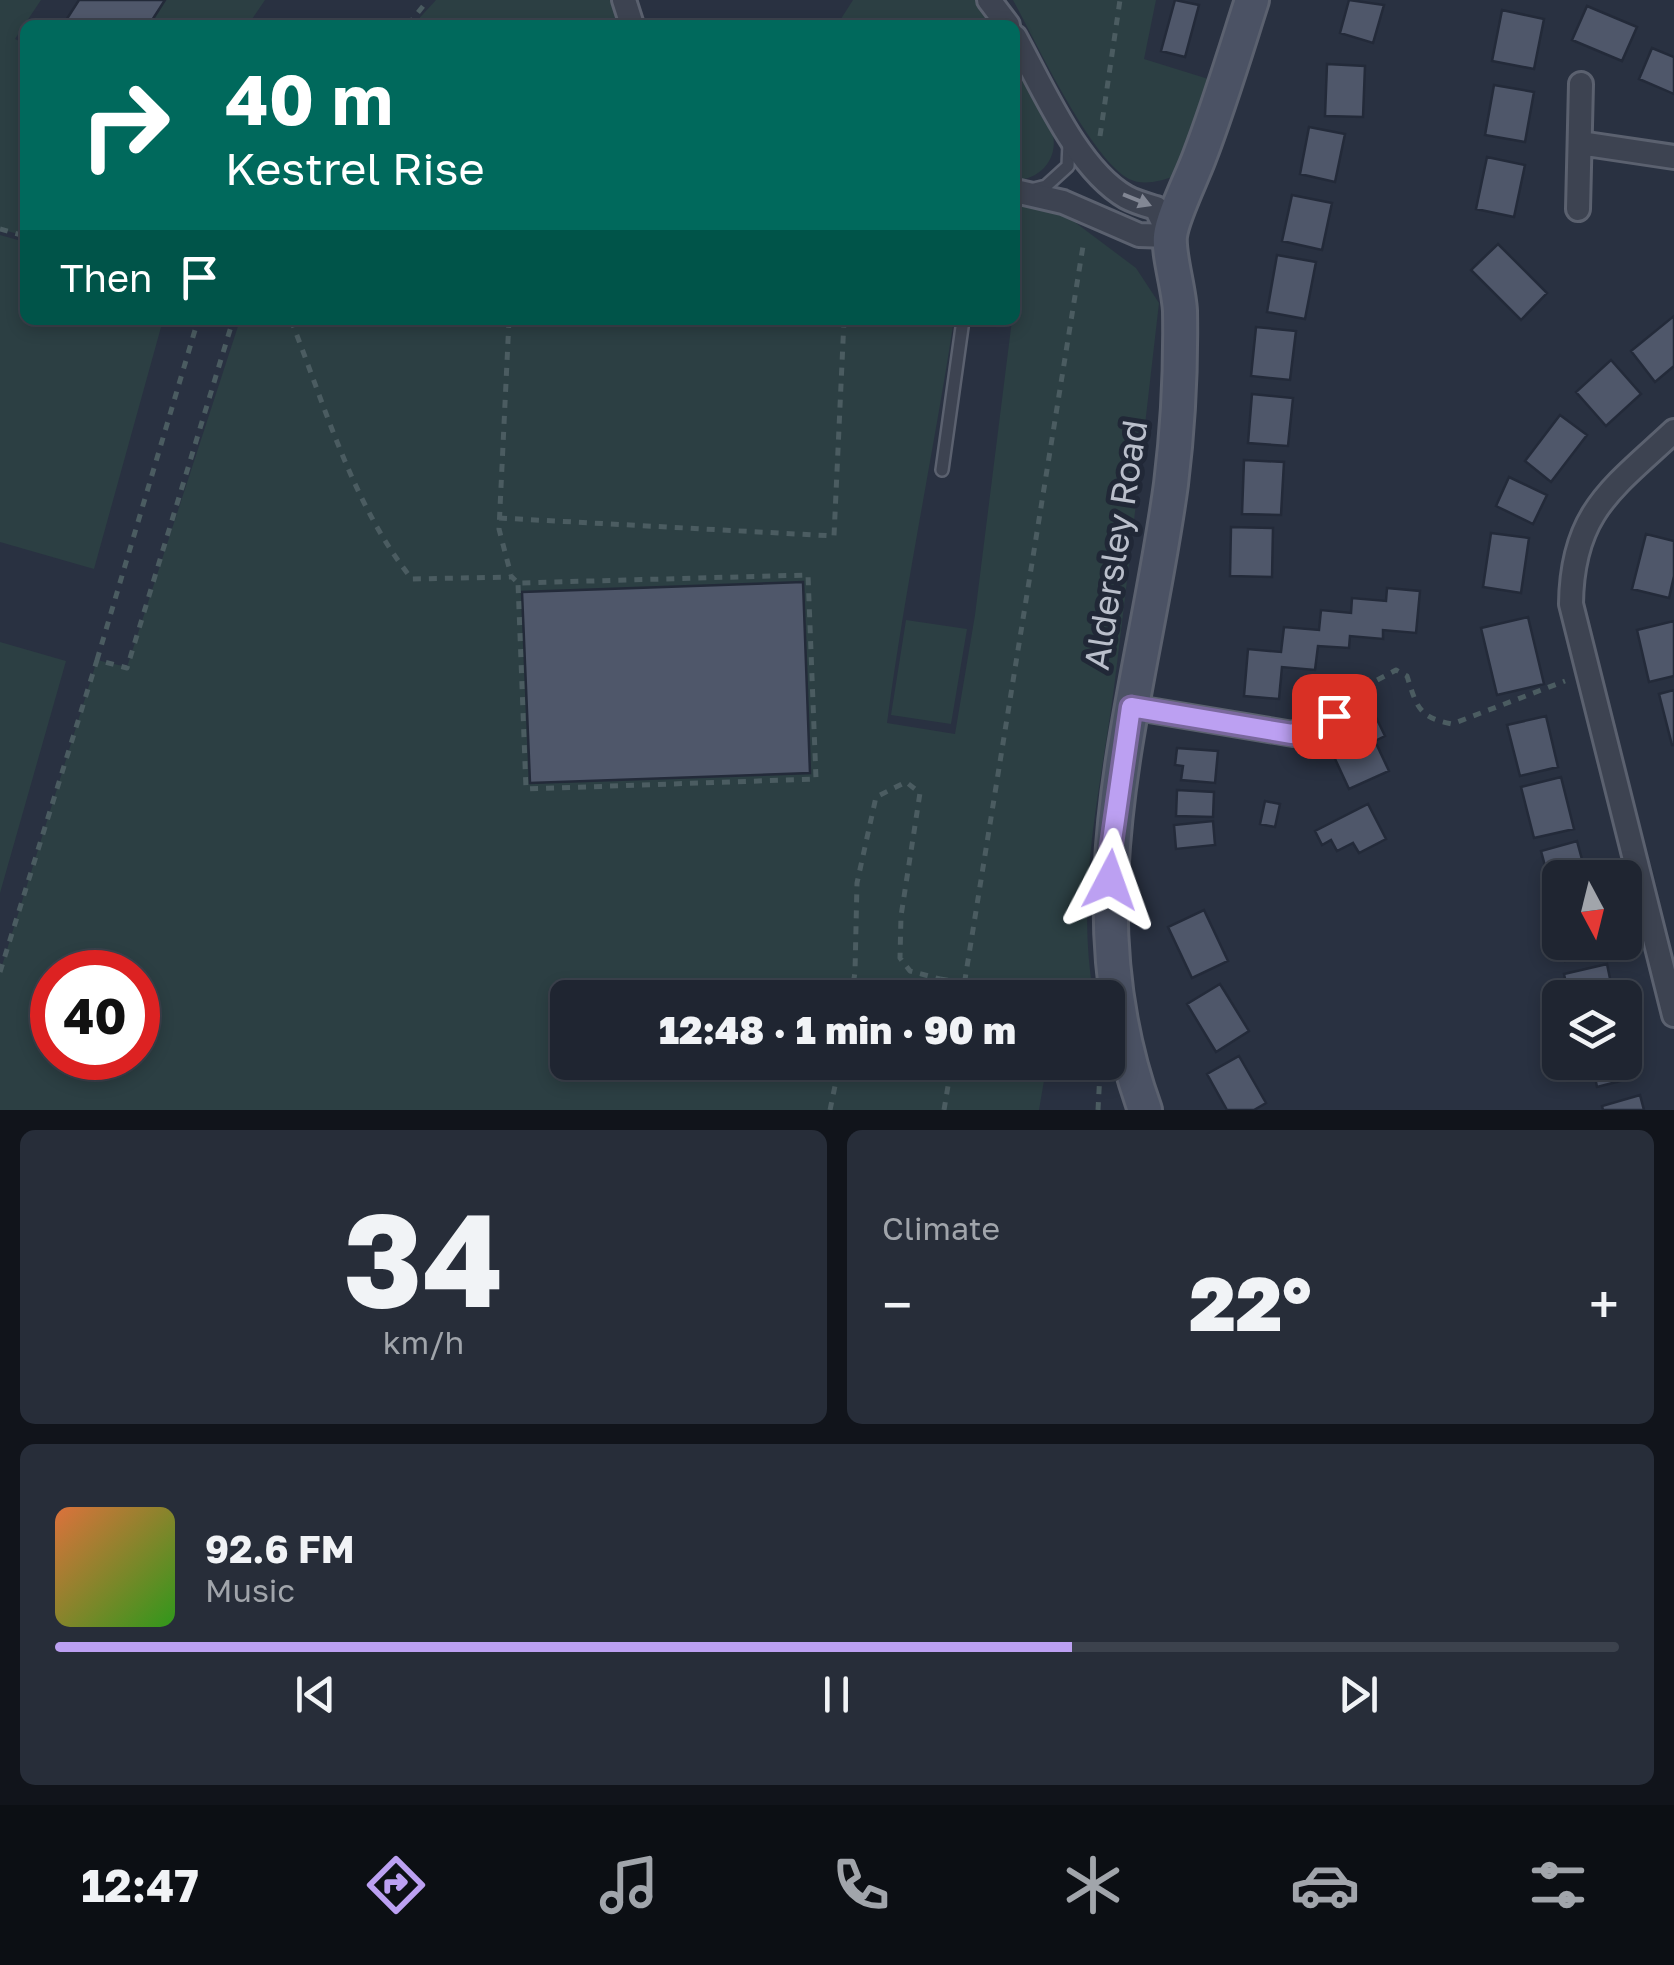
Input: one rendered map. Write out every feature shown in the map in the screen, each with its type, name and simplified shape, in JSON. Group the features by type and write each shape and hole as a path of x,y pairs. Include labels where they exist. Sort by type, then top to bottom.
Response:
{"street":[{"path":"989,0 1004,20"},
{"name":"Aldersley Road","path":"1145,1110 1118,1021 1109,912 1111,848 1170,484 1180,308 1170,236 1220,104 1252,0"},
{"path":"1020,46 1066,128 1096,171 1128,198 1156,208 1170,236"},
{"path":"1578,209 1581,84"},
{"path":"1580,143 1674,157"},
{"path":"1020,191 1064,202 1139,234 1170,236"},
{"path":"1674,431 1596,504 1579,543 1571,604 1674,1015"},
{"path":"1131,707 1292,734 1334,716"}],"lane":[{"path":"1020,191 1046,186 1068,166 1071,154 1066,128"},
{"path":"942,470 962,325"}],"path":[{"path":"412,20 428,0"},
{"path":"1096,171 1120,0"},
{"path":"965,980 1088,214"},
{"path":"0,972 197,325"},
{"path":"97,660 127,668 231,325"},
{"path":"293,325 348,464 390,551 412,579 512,576"},
{"path":"509,325 499,518 512,576 518,583 526,789 816,779 808,574 518,583"},
{"path":"499,518 834,536 844,325"},
{"path":"1334,716 1350,709 1343,697 1396,670 1406,676 1420,711 1434,720 1452,724 1587,673"},
{"path":"853,980 857,883 876,797 906,782 920,792 902,916 900,958 910,971 946,980"},
{"path":"830,1110 836,1080"},
{"path":"944,1110 949,1080"},
{"path":"1098,1110 1100,1080"}],"green space":[{"path":"0,0 41,0 28,20 20,20 15,39 20,42 20,235 0,229"},
{"path":"165,0 265,0 251,20 152,20"},
{"path":"436,0 611,0 617,20 418,20"},
{"path":"853,0 985,0 995,20 840,20"},
{"path":"1013,0 1156,0 1144,59 1218,82 1175,176 1140,182 1114,167 1081,124"},
{"path":"1020,66 1046,112 1054,142 1052,156 1044,168 1020,179"},
{"path":"1020,202 1088,215 1076,223 1136,268 1159,303 1088,881 1092,980 550,980 550,1080 1044,1080 1039,1110 0,1110 0,972 97,660 127,667 238,325 953,325 887,723 955,734 975,615 1011,325 1020,325"},
{"path":"0,235 20,241 20,325 162,325 94,569 0,542"},
{"path":"906,620 967,629 951,724 891,715"},
{"path":"0,642 66,661 0,893"}],"building":[{"path":"79,0 165,0 152,20 66,20"},
{"path":"1175,0 1199,5 1185,57 1161,51"},
{"path":"1349,0 1384,5 1373,43 1340,33"},
{"path":"1587,6 1637,27 1622,61 1572,40"},
{"path":"1502,10 1544,19 1534,69 1492,61"},
{"path":"1652,48 1674,57 1674,94 1639,79"},
{"path":"1327,64 1365,66 1363,117 1325,116"},
{"path":"1494,85 1534,92 1525,142 1485,135"},
{"path":"1309,127 1345,134 1335,182 1300,174"},
{"path":"1487,157 1525,165 1514,217 1476,209"},
{"path":"1292,195 1332,203 1322,250 1282,241"},
{"path":"1498,244 1547,293 1521,320 1471,270"},
{"path":"1277,255 1316,262 1305,319 1267,312"},
{"path":"1674,316 1674,366 1655,382 1631,351"},
{"path":"1256,327 1296,331 1290,380 1251,376"},
{"path":"1611,360 1641,394 1606,426 1576,392"},
{"path":"1252,394 1293,398 1288,446 1248,443"},
{"path":"1560,415 1587,435 1551,482 1525,461"},
{"path":"1244,460 1284,462 1281,515 1242,514"},
{"path":"1509,477 1547,495 1533,524 1496,506"},
{"path":"1231,527 1273,528 1272,577 1230,576"},
{"path":"1491,533 1529,538 1521,593 1483,587"},
{"path":"1646,534 1674,541 1674,576 1669,598 1632,589"},
{"path":"803,582 810,773 530,783 522,592"},
{"path":"1387,588 1420,591 1416,633 1383,630 1383,639 1350,636 1349,648 1318,646 1315,670 1282,667 1279,699 1244,696 1248,649 1281,652 1284,627 1319,630 1321,610 1351,613 1352,598 1386,601"},
{"path":"1528,617 1544,684 1497,695 1481,628"},
{"path":"1674,621 1674,676 1649,682 1637,630"},
{"path":"1674,690 1674,745 1672,745 1659,694"},
{"path":"1373,711 1385,736 1375,741 1389,771 1349,789 1323,733"},
{"path":"1546,716 1558,767 1520,776 1507,725"},
{"path":"1177,748 1218,751 1215,783 1181,780 1183,766 1175,765"},
{"path":"1561,777 1574,829 1534,838 1521,787"},
{"path":"1177,790 1214,792 1213,817 1176,816"},
{"path":"1265,801 1280,804 1275,827 1260,824"},
{"path":"1368,804 1386,839 1359,853 1353,843 1337,851 1331,840 1322,845 1315,831"},
{"path":"1213,821 1215,845 1176,849 1174,825"},
{"path":"1577,841 1582,860 1543,860 1541,851"},
{"path":"1204,910 1228,961 1192,978 1168,927"},
{"path":"1607,964 1610,980 1565,980 1564,974"},
{"path":"1220,984 1249,1031 1216,1052 1187,1004"},
{"path":"1239,1056 1266,1103 1254,1110 1227,1110 1207,1074"},
{"path":"1596,1080 1624,1080 1597,1087"},
{"path":"1640,1095 1644,1110 1603,1110 1602,1106"}],"route":[{"path":"1110,880 1118,785 1131,707 1292,734 1334,716"}]}
